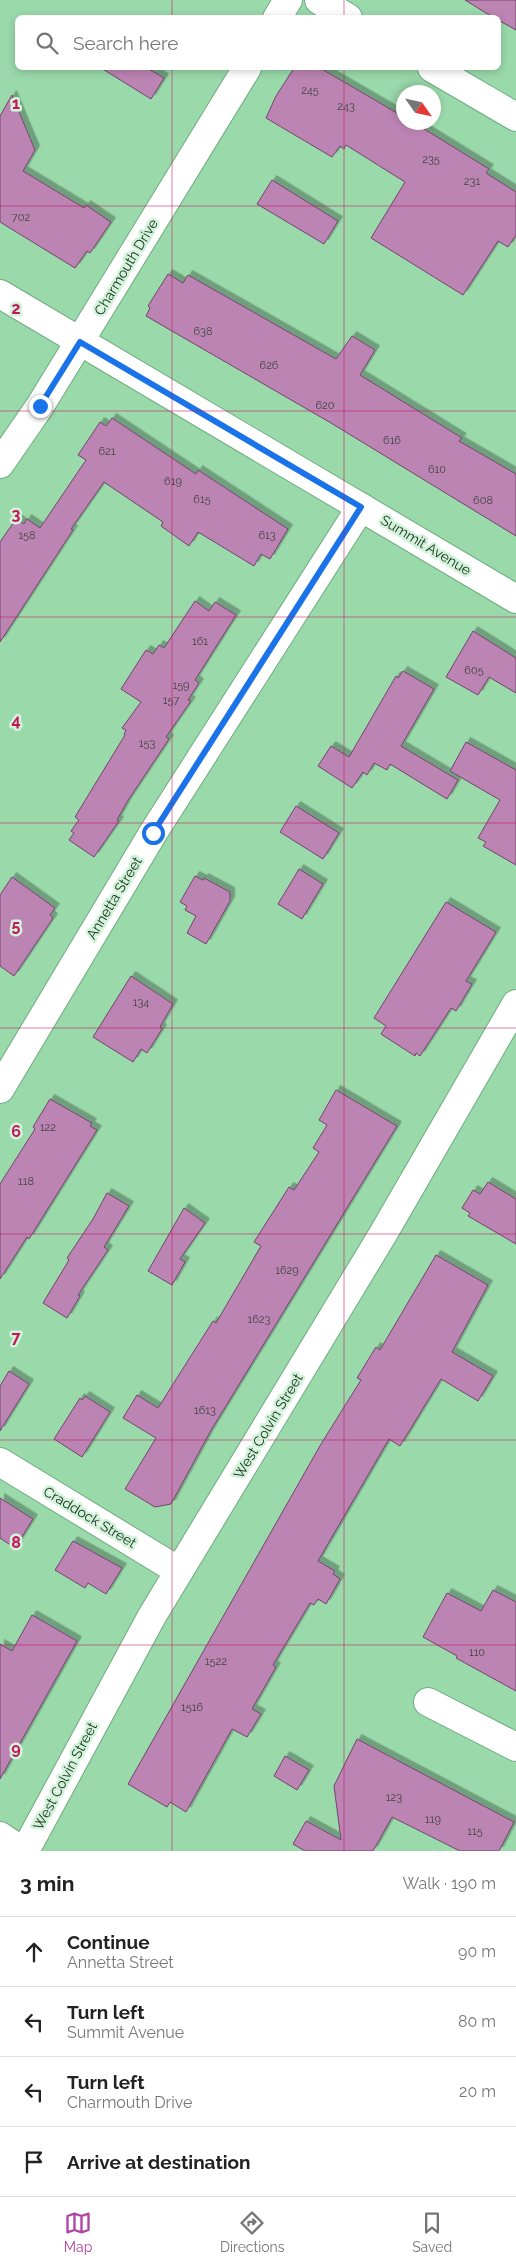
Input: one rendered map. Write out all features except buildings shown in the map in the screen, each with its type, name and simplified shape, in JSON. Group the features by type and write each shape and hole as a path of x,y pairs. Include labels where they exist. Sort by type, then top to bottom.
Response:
{"street":[{"path":"279,15 288,0"},
{"path":"319,0 343,15"},
{"name":"Charmouth Drive","path":"0,464 40,406 80,342 246,70"},
{"path":"435,70 516,117"},
{"name":"Summit Avenue","path":"0,294 516,599"},
{"name":"Annetta Street","path":"0,1089 153,833 361,507"},
{"name":"West Colvin Street","path":"24,1851 152,1616 383,1234 516,1004"},
{"name":"Craddock Street","path":"0,1462 179,1571"},
{"path":"428,1702 516,1747"},
{"path":"0,1836 24,1851"}],"route":[{"path":"40,406 80,342 361,507 153,833"}]}
